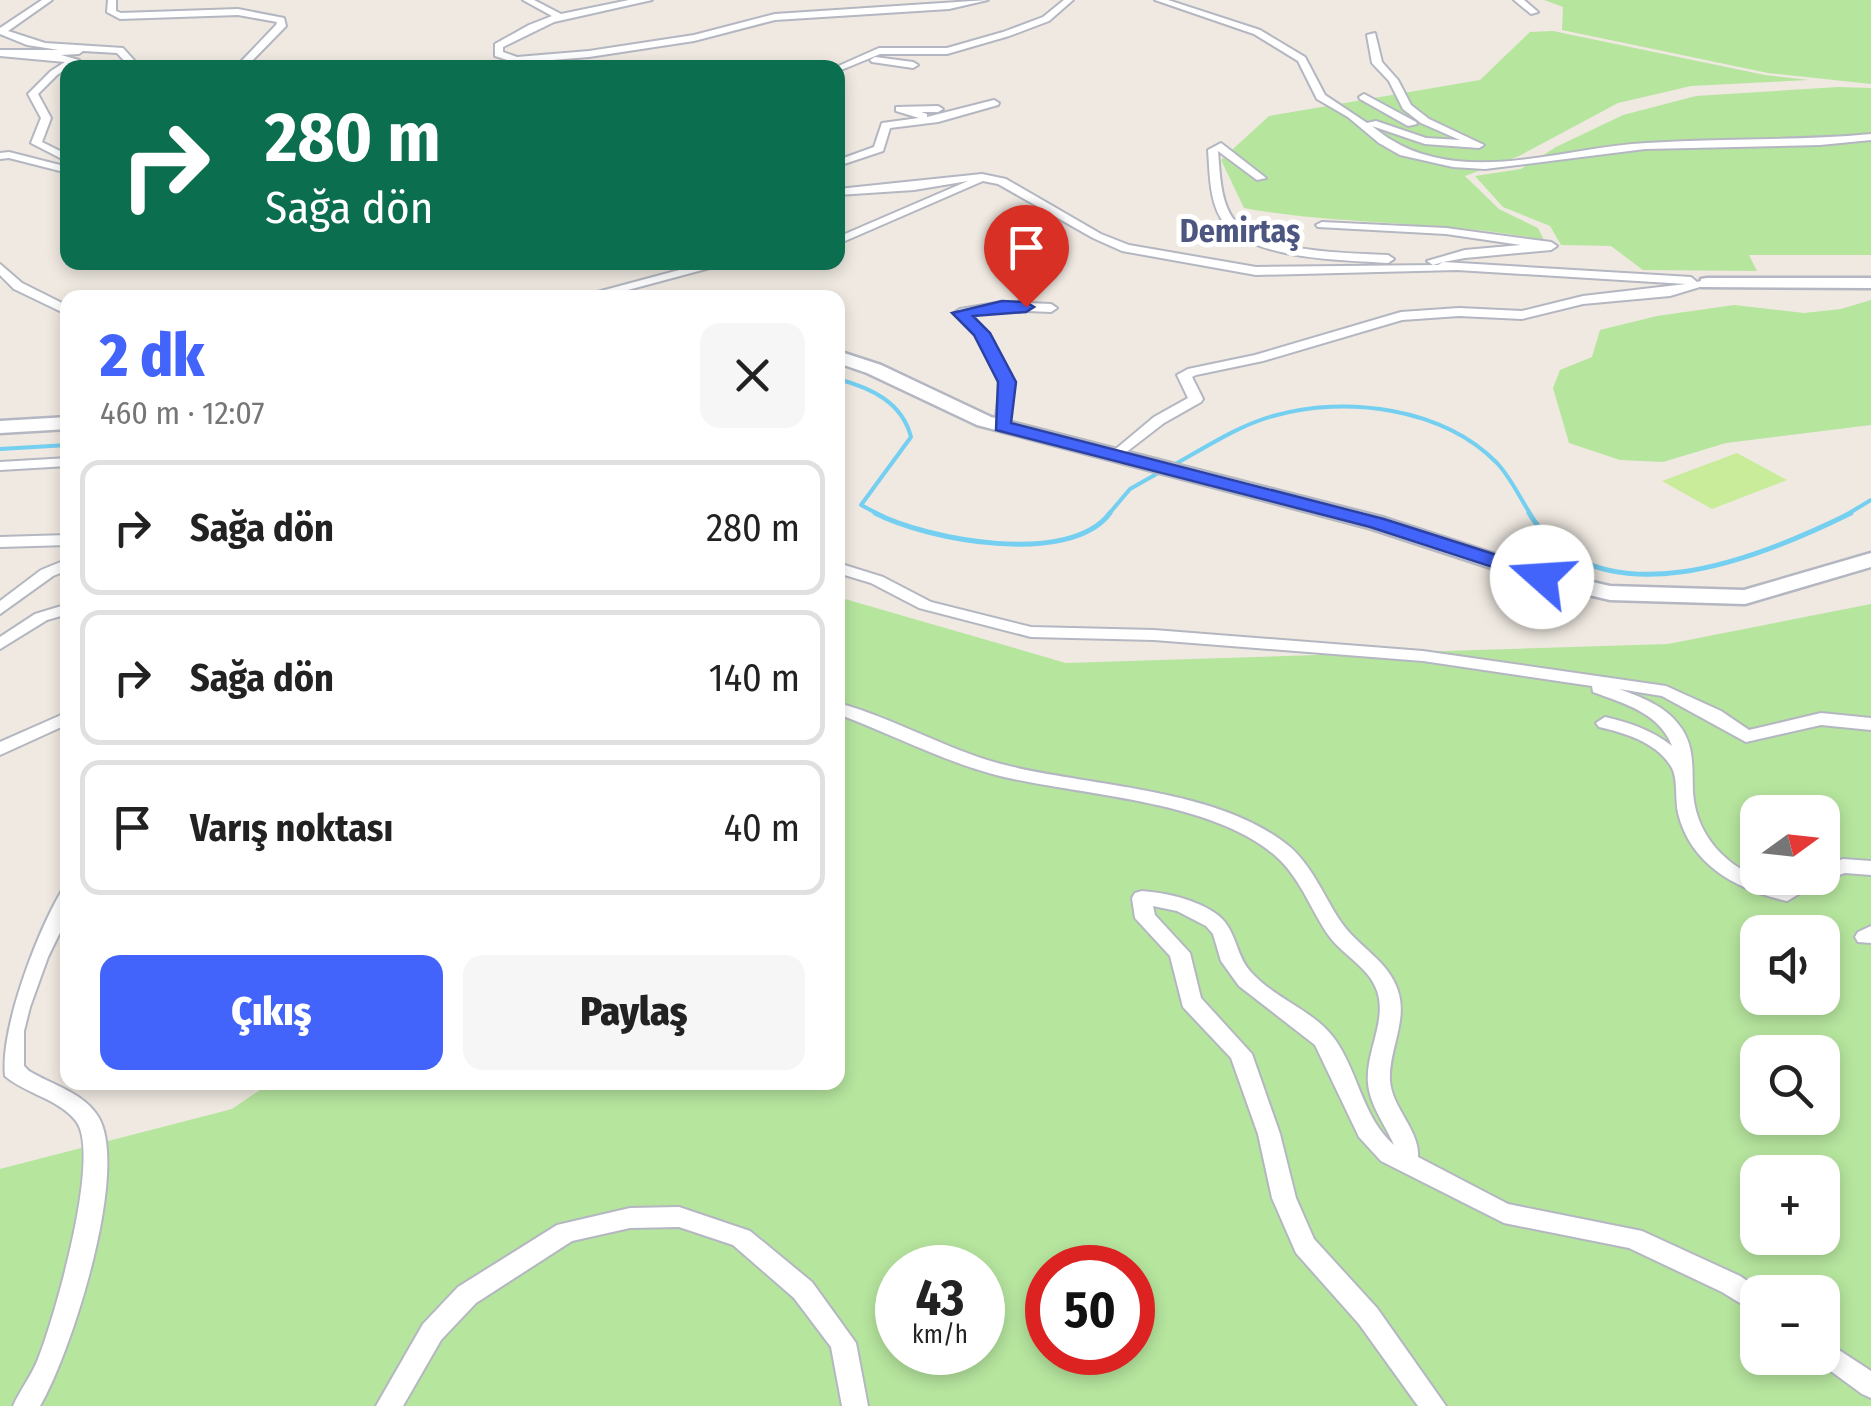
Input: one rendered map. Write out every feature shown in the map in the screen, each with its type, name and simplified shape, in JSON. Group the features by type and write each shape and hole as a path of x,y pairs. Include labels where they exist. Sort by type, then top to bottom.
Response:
{"main road":[{"path":"1706,283 1871,283"},
{"path":"845,359 1002,426 1214,478 1377,523 1542,577 1610,593 1744,597 1871,560"},
{"path":"0,427 60,422"}],"street":[{"path":"48,0 31,4 2,31 34,45 120,50 129,60"},
{"path":"112,0 111,12 120,16 238,12 281,20 281,26 247,60"},
{"path":"527,0 558,16"},
{"path":"648,0 558,16 506,40 498,46 498,54 516,60 569,56 694,38 776,17 948,6 984,0"},
{"path":"894,7 917,0"},
{"path":"845,65 879,51 947,50 1006,34 1046,18 1069,0"},
{"path":"1158,0 1257,32 1292,52 1307,66 1321,97 1404,153 1464,166 1780,134"},
{"path":"1518,0 1534,12"},
{"path":"1352,115 1400,135 1479,146 1407,107 1393,80 1376,63 1372,35"},
{"path":"35,55 79,50"},
{"path":"239,50 240,60"},
{"path":"0,53 74,60"},
{"path":"556,60 569,56"},
{"path":"845,66 879,59 913,65"},
{"path":"60,72 33,94 46,118 36,143 60,155"},
{"path":"1364,97 1447,144"},
{"path":"845,161 879,149 886,125 994,103"},
{"path":"1645,146 1871,137"},
{"path":"1262,178 1229,150 1221,146 1213,150 1216,185 1228,220 1237,230 1292,249 1453,268"},
{"path":"0,156 60,168"},
{"path":"845,191 925,185 968,175 987,177 1002,181 1097,236 1126,248 1256,271 1453,268 1706,283"},
{"path":"845,238 987,177"},
{"path":"1322,225 1446,230 1551,246 1465,254 1427,262"},
{"path":"0,268 18,286 60,308"},
{"path":"613,290 694,270"},
{"path":"1116,456 1159,420 1196,400 1184,375 1258,358 1401,316 1459,312 1522,315 1583,300 1670,292 1706,283"},
{"path":"1002,426 1007,382 981,333 960,313 1002,306 1051,308"},
{"path":"1459,312 1516,327"},
{"path":"0,466 60,462"},
{"path":"0,542 60,540"},
{"path":"0,610 46,572 60,567"},
{"path":"845,570 877,580 925,606 1030,632 1266,642 1423,656 1666,690 1716,715 1746,736 1821,718 1871,724"},
{"path":"0,644 41,617 60,611"},
{"path":"1566,676 1642,704 1672,727 1685,754 1685,807 1698,837 1714,862 1740,880"},
{"path":"845,711 994,768 1188,808 1254,834 1282,852 1306,878 1341,937 1376,970 1389,992 1388,1032 1378,1084 1388,1116 1405,1140 1408,1154 1404,1161"},
{"path":"0,749 60,722"},
{"path":"1605,722 1650,738 1669,751 1682,769"},
{"path":"1840,867 1871,868"},
{"path":"1434,1406 1368,1316 1305,1246 1284,1198 1270,1134 1241,1054 1191,1001 1180,953 1146,918 1142,898 1163,899 1196,912 1221,928 1230,958 1254,988 1314,1028 1330,1048 1359,1112 1378,1144 1393,1158 1504,1213 1632,1238 1740,1290"},
{"path":"26,1406 52,1358 92,1204 97,1139 89,1120 74,1106 14,1070 4,1053 1,1032 24,971 60,910"},
{"path":"389,1406 432,1332 483,1285 566,1232 630,1218 679,1217 741,1238 803,1290 843,1343 854,1406"},
{"path":"1840,1363 1871,1386"}],"green space":[{"path":"1544,0 1871,0 1871,84 1768,73 1562,30 1563,7"},
{"path":"1553,31 1765,75 1809,80 1691,86 1618,103 1519,156 1465,176 1499,209 1538,228 1544,240 1244,208 1221,160 1269,116 1480,80 1530,32"},
{"path":"1871,88 1871,255 1749,255 1757,271 1643,270 1611,246 1561,245 1550,226 1503,207 1475,176 1521,169 1556,147 1623,115 1696,96"},
{"path":"1871,300 1871,425 1726,443 1663,462 1620,460 1569,443 1553,388 1560,370 1592,357 1600,330 1657,316 1734,305 1804,313 1841,309"},
{"path":"1737,453 1787,480 1712,509 1662,481"},
{"path":"845,599 1066,663 1668,644 1871,604 1871,1406 0,1406 0,1169 232,1109 260,1090 845,1090"}],"waterway":[{"path":"845,381 884,398 900,414 911,437 861,505 880,515"},
{"path":"1170,467 1260,420 1301,410 1362,407 1422,418 1475,444 1502,469 1531,515"},
{"path":"0,449 60,445"},
{"path":"1109,514 1130,489 1160,472"},
{"path":"1846,515 1871,500"},
{"path":"875,513 928,532 962,539 1032,544 1064,540 1091,530 1109,514"},
{"path":"1529,513 1559,547 1596,567 1637,574 1682,572 1727,562 1772,548 1851,513"}],"district":[{"name":"Demirtaş","path":"1240,231"}],"route":[{"path":"1026,307 1002,306 960,313 981,333 1007,382 1002,426 1377,523 1542,577"}]}
